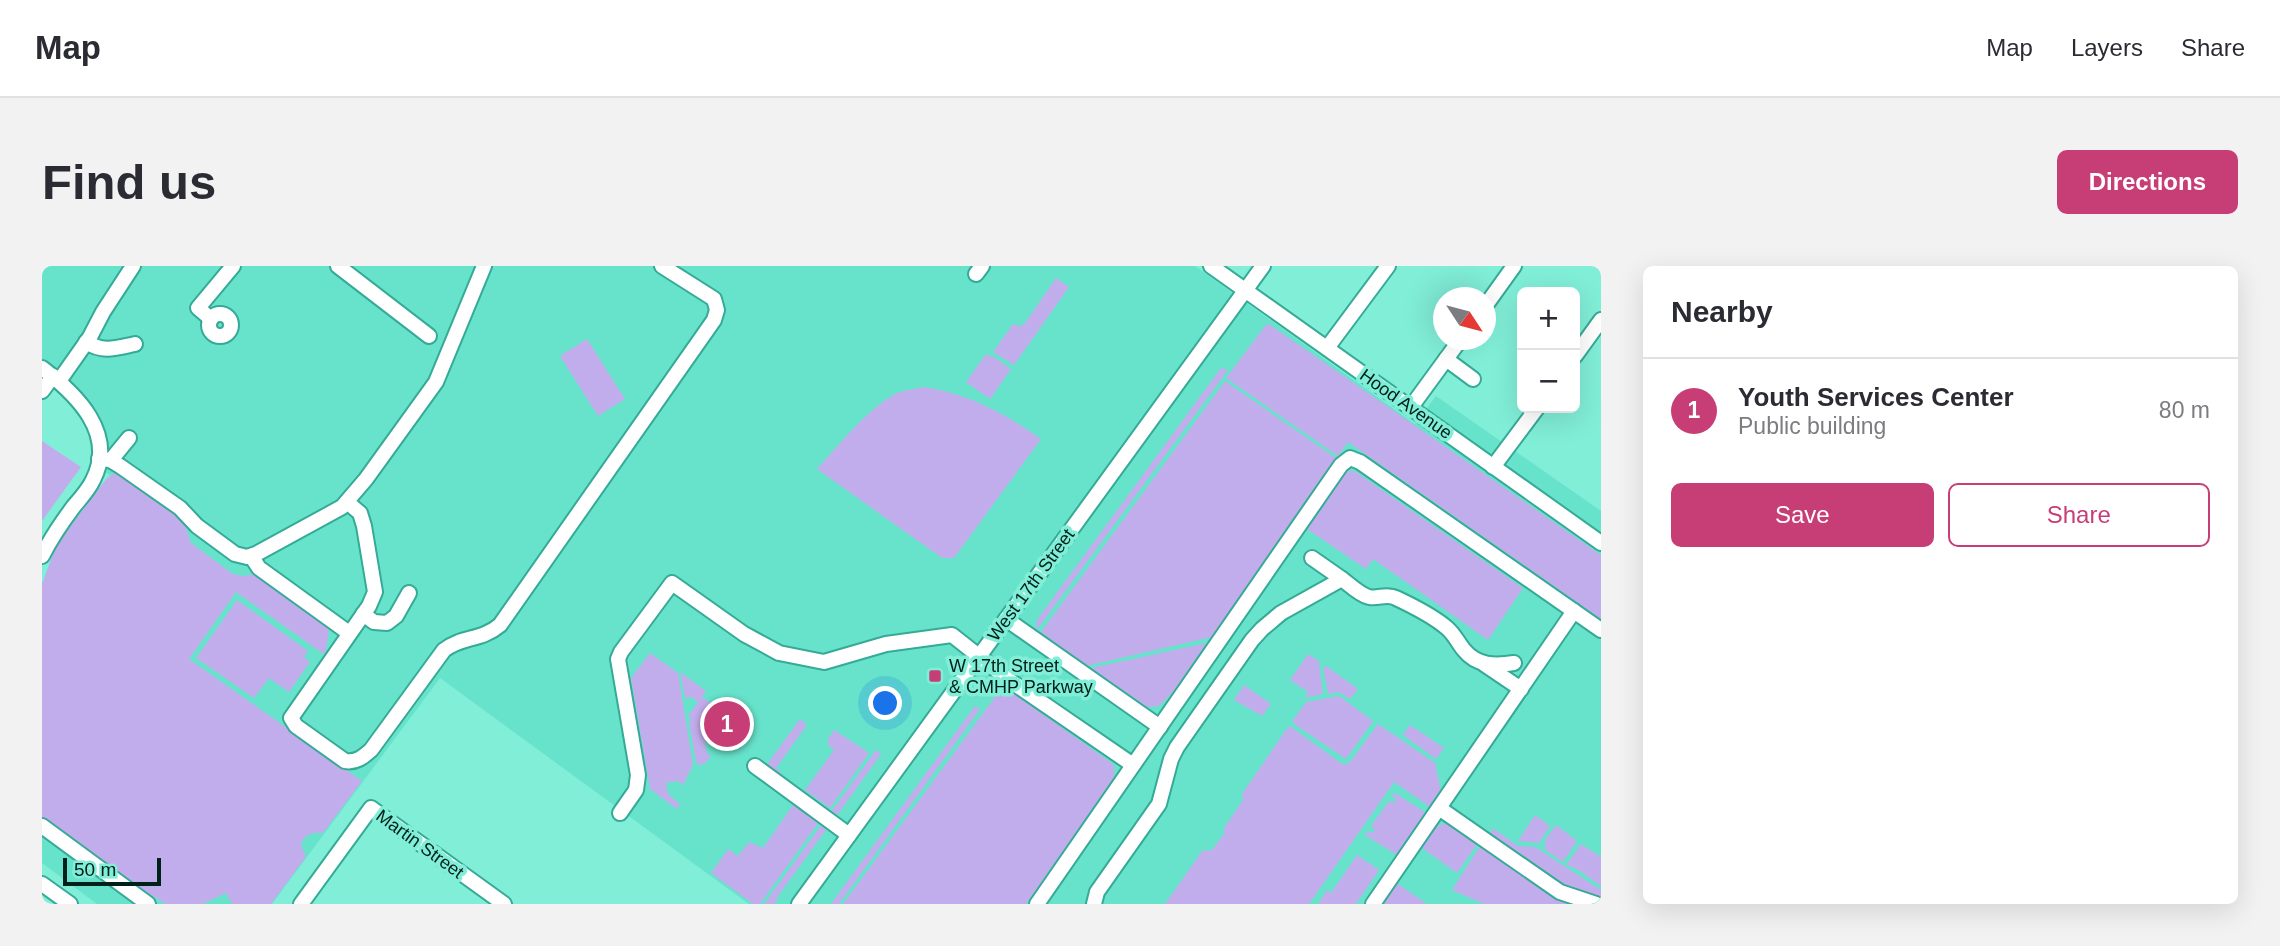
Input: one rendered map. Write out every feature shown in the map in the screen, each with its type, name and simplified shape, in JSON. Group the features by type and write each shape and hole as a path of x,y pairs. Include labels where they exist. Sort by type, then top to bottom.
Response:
{"street":[{"path":"42,391 51,375 86,342 133,266"},
{"path":"211,318 198,308 233,266"},
{"path":"338,266 429,336"},
{"path":"51,375 84,405 94,425 105,460 180,508 197,526 235,554 251,556 347,502 436,382 484,266"},
{"path":"347,502 362,518 375,584 372,600 291,718 296,726 345,761 363,756 371,750 444,650 460,641 489,634 500,625 714,320 717,310 714,299 662,266"},
{"name":"Hood Avenue","path":"1211,266 1601,543"},
{"name":"West 17th Street","path":"799,904 1263,266"},
{"path":"1327,348 1388,266"},
{"path":"1496,291 1514,266"},
{"path":"1579,350 1601,320"},
{"path":"86,342 104,350 135,344"},
{"path":"1411,407 1453,350"},
{"path":"1446,359 1473,379"},
{"path":"1493,467 1533,413"},
{"path":"42,556 105,460 129,438"},
{"path":"1037,904 1341,465 1350,458 1360,462 1601,630"},
{"path":"251,556 259,568 349,633"},
{"path":"1312,558 1364,595 1394,596 1435,620 1448,629 1465,651 1521,689"},
{"path":"1094,904 1097,892 1159,804 1171,759 1177,747 1252,640 1281,613 1342,579"},
{"path":"620,813 636,790 638,775 618,659 672,583 744,634 779,653 824,662 886,644 952,635 1009,680 1133,765"},
{"path":"363,614 374,622 387,623 396,616 409,593"},
{"path":"1373,904 1574,611"},
{"path":"1006,618 1160,727"},
{"path":"1480,662 1495,666 1514,663"},
{"path":"755,766 849,835"},
{"name":"Martin Street","path":"301,904 371,808 504,904"},
{"path":"1439,808 1560,892 1596,904"},
{"path":"42,826 148,904"},
{"path":"42,884 53,899 69,904"}],"shaded area":[{"path":"42,266 1195,266 1415,424 1436,396 1601,511 1601,904 749,904 440,678 272,904 97,904 42,863 42,584 57,544 110,475 98,468 94,424 42,368"},
{"path":"1056,278 1069,287 1014,365 993,352 1013,324 1021,326 1025,323"},
{"path":"1269,324 1601,555 1601,619 1348,442 1338,456 1226,378"},
{"path":"587,339 625,399 598,416 560,356"},
{"path":"986,354 1011,369 990,399 966,382"},
{"path":"1221,368 1228,370 1036,631 1037,620"},
{"path":"1225,381 1336,458 1212,637 1086,666 1041,632"},
{"path":"924,387 971,399 1014,421 1041,439 954,558 942,558 817,469 875,408 897,393"},
{"path":"42,441 81,467 42,521"},
{"path":"1348,469 1523,588 1488,640 1373,559 1366,569 1307,529"},
{"path":"115,473 182,517 191,543 233,574 257,574 330,624 325,655 236,592 189,659 362,781 323,833 312,833 304,838 301,845 306,857 271,904 232,904 226,893 203,904 166,904 119,875 42,817 42,584 57,544 107,478"},
{"path":"237,600 308,651 304,657 310,662 289,692 269,678 254,698 196,658"},
{"path":"1207,643 1173,692 1159,706 1147,707 1091,668"},
{"path":"650,653 678,673 693,765 683,785 678,781 666,783 668,794 680,804 677,809 650,789 631,678"},
{"path":"1308,654 1320,662 1323,694 1305,698 1308,692 1290,680"},
{"path":"1326,666 1358,689 1350,699 1339,692 1328,694 1323,668"},
{"path":"680,672 706,691 702,697 723,711 729,708 740,715 742,729 731,745 716,737 716,740 705,742 707,753 711,755 704,765 702,763 700,766 696,762 689,723 691,719 688,716 698,702 691,697 685,698"},
{"path":"1244,685 1271,704 1262,716 1234,700"},
{"path":"1003,686 1115,768 1113,779 1026,904 843,904"},
{"path":"1339,696 1373,721 1346,759 1294,724 1293,720 1306,702"},
{"path":"975,706 980,709 839,904 831,904"},
{"path":"800,719 807,725 776,768 781,772 778,776 765,767"},
{"path":"1378,724 1435,763 1441,791 1430,807 1394,782 1309,904 1165,904 1202,851 1212,850 1224,834 1224,828 1243,800 1242,794 1288,727 1344,765 1350,762"},
{"path":"1410,725 1444,748 1436,759 1403,735"},
{"path":"834,730 869,753 830,808 805,790 834,750 828,745 828,739"},
{"path":"876,750 881,754 838,814 831,812"},
{"path":"1395,793 1426,813 1397,855 1365,835 1368,831 1372,833 1375,830 1371,826 1389,801 1393,803 1396,799 1392,796"},
{"path":"793,805 818,823 760,904 753,904 711,873 728,849 738,856 749,842 763,848"},
{"path":"1535,815 1550,826 1539,843 1518,841"},
{"path":"822,824 826,830 775,904 764,904"},
{"path":"1442,824 1451,824 1477,841 1457,873 1422,848 1432,830"},
{"path":"1556,825 1577,841 1563,862 1545,850 1545,840"},
{"path":"1494,829 1518,846 1535,847 1601,890 1601,900 1563,886 1488,834"},
{"path":"1581,844 1601,857 1601,886 1577,869 1566,865"},
{"path":"1480,846 1578,904 1484,904 1452,890"},
{"path":"1357,855 1379,870 1356,904 1318,904 1327,890 1331,893"},
{"path":"1398,884 1427,904 1381,904"}],"place":[{"name":"W 17th Street & CMHP Parkway","path":"935,676"},
{"name":"Youth Services Center","path":"727,724"}]}
